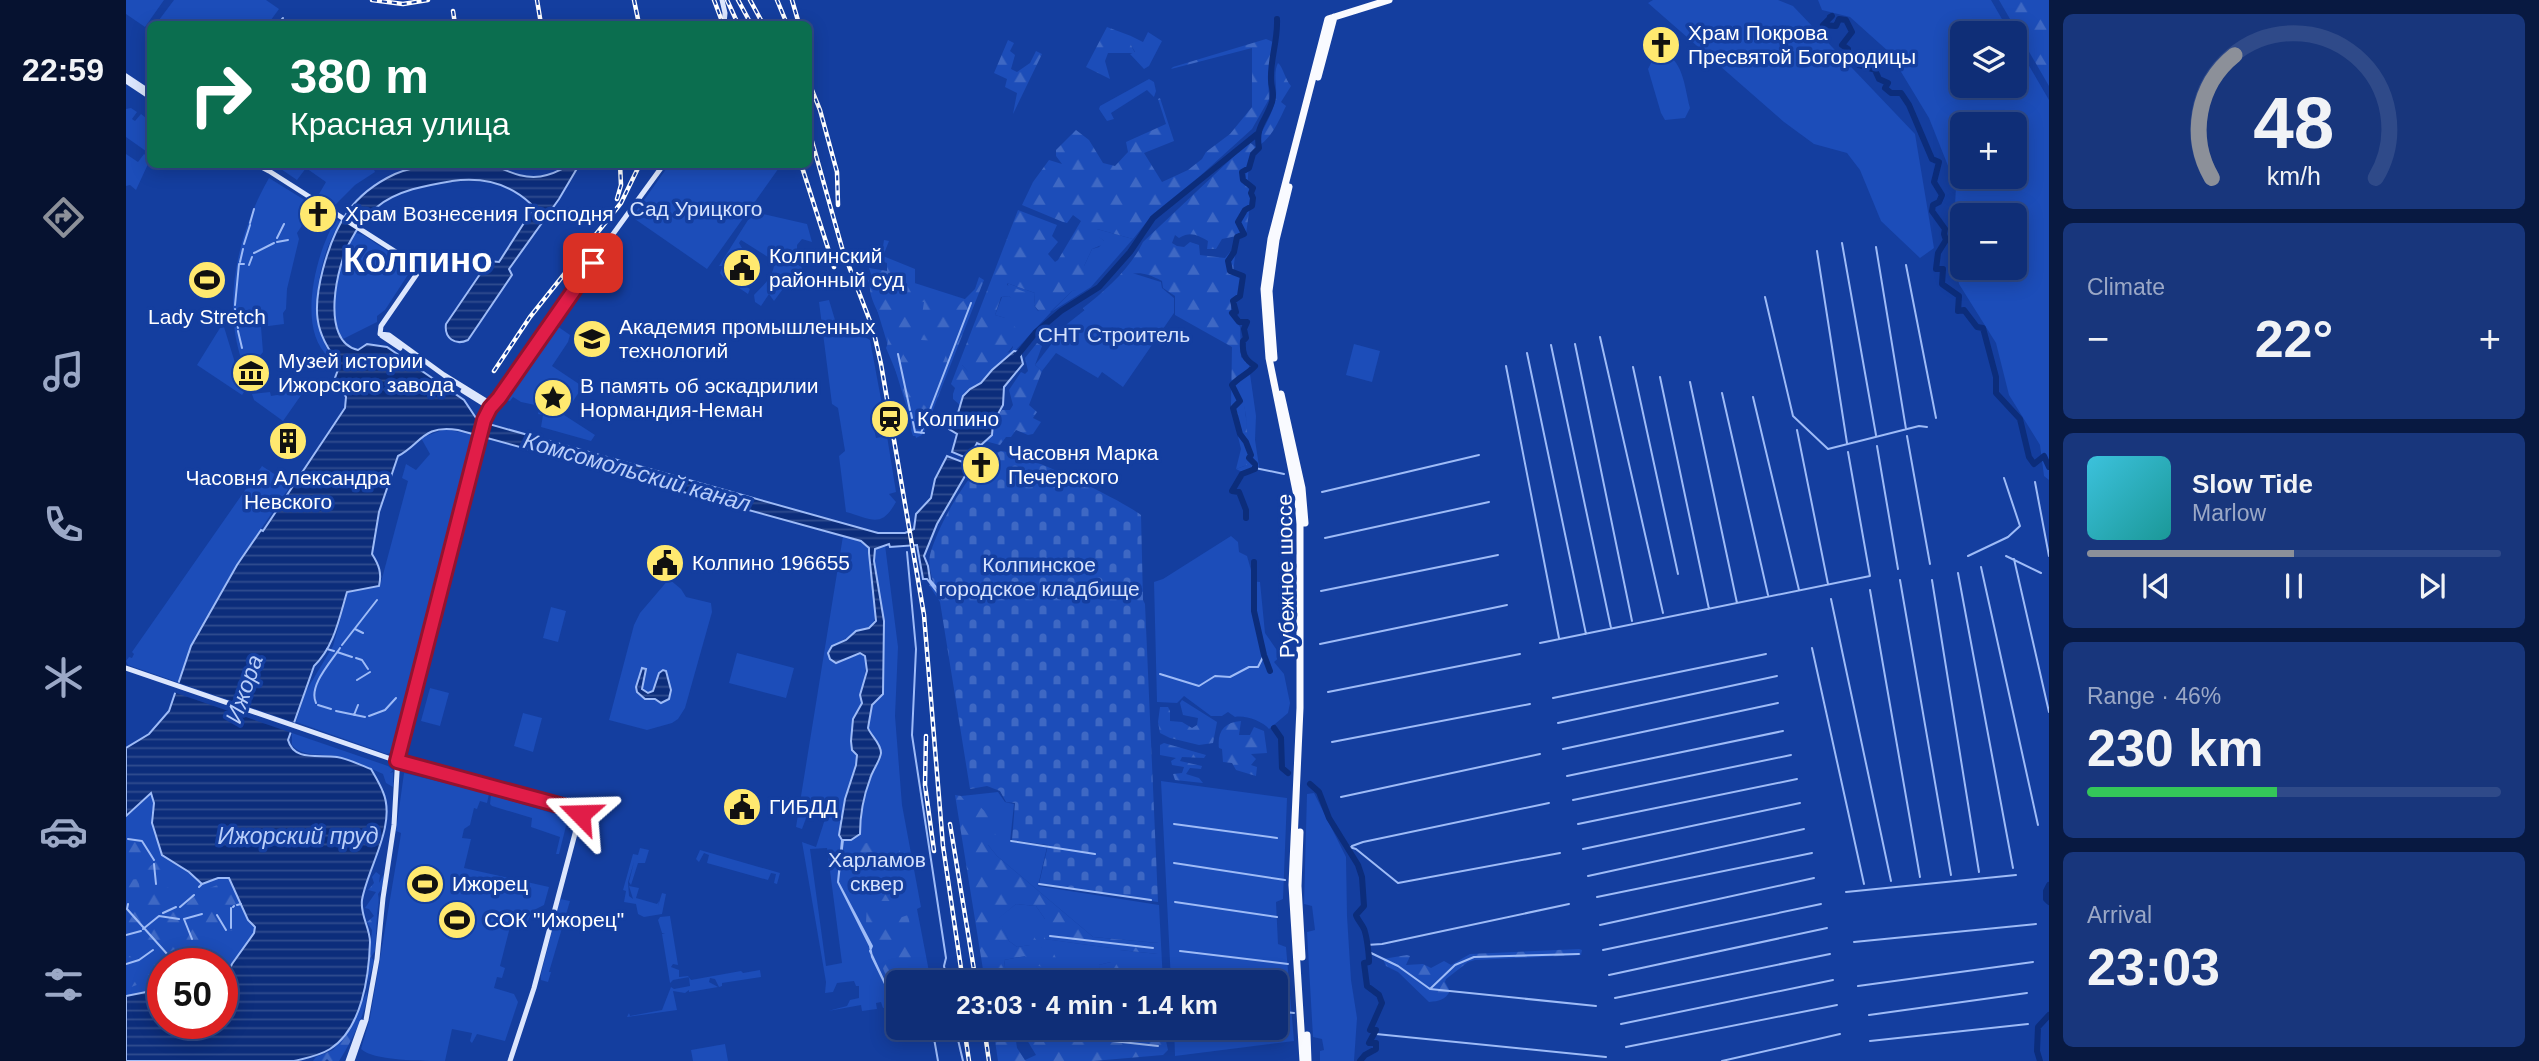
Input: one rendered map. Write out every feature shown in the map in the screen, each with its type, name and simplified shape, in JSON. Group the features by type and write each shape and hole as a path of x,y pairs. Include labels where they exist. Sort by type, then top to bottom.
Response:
{"main road":[{"path":"722,0 724,21"},
{"path":"1331,18 1389,0"},
{"name":"Рубежное шоссе","path":"1305,1061 1293,907 1300,703 1300,524 1265,334 1264,289 1271,239 1331,18"},
{"name":"Рубежное шоссе","path":"1305,1061 1298,886 1305,709 1304,503 1274,358 1268,298 1276,240 1331,18"},
{"path":"126,78 147,92"},
{"path":"263,168 421,268 381,326 380,334 490,408"},
{"path":"350,1061 368,1006 377,959 394,825 398,763 484,420 661,168"},
{"path":"126,670 398,763 580,813 534,988 510,1061"}],"green space":[{"path":"126,0 164,0 145,27 126,14"},
{"path":"174,0 266,0 279,9 270,21 158,21"},
{"path":"1653,0 1778,0 1793,6 1915,134 1934,248 1920,258 1881,221 1860,170 1847,153 1814,144 1784,122 1648,3"},
{"path":"1818,0 1991,0 2003,21 1950,21 1950,98 2027,98 2027,62 2049,100 2049,480 2044,476 2040,445 2009,395 1996,343 1958,280 2027,280 2027,203 1955,203 1956,189 2027,189 2027,112 1950,112 1950,171 1929,118 1889,52 1850,17 1822,10"},
{"path":"1999,0 2049,0 2049,86 2027,48 2027,21 2011,21"},
{"path":"1107,27 1131,36 1135,53 1108,53 1105,61 1110,79 1086,67"},
{"path":"1148,32 1162,41 1149,66 1144,69 1130,54 1135,52 1131,45 1131,36 1143,42"},
{"path":"1266,39 1273,42 1268,79 1269,99 1252,129 1153,214 1133,239 1097,229 1097,235 1104,244 1092,249 1084,266 1085,285 1080,290 1072,291 1047,315 1042,315 1034,305 1035,293 1007,283 1025,292 1027,296 1018,304 1009,296 1001,297 995,315 1009,319 1018,331 1016,339 1008,353 986,367 971,370 962,365 972,376 968,392 960,405 953,399 955,388 951,384 1018,210 1057,225 1052,236 1058,242 1048,254 1055,262 1081,221 1073,215 1067,223 1063,222 1022,205 1033,182 1049,160 1062,164 1056,156 1056,150 1076,130 1089,140 1103,163 1115,166 1128,152 1126,142 1166,124 1158,99 1160,98 1174,141 1144,153 1162,182 1188,170 1230,134 1252,107 1252,48 1171,69"},
{"path":"1008,40 1014,43 1010,51 1015,55 1011,69 1017,72 1030,63 1036,51 1042,54 1013,114 1017,93 1005,87 1007,79 994,73"},
{"path":"1666,54 1677,64 1683,78 1690,108 1685,118 1665,120 1661,113 1648,69 1654,57"},
{"path":"1278,63 1291,86 1281,102 1286,106 1278,122 1261,144 1259,137 1275,101"},
{"path":"1149,79 1154,82 1154,97 1147,90 1111,113 1114,119 1107,121 1099,109 1100,106"},
{"path":"131,108 137,112 132,119 135,121 141,114 147,119 147,152 126,137 126,109"},
{"path":"1249,142 1256,147 1248,172 1251,198 1246,234 1222,239 1216,249 1207,249 1208,241 1194,235 1179,238 1175,235 1172,243 1184,247 1190,242 1199,245 1200,255 1225,258 1230,252 1235,255 1233,274 1242,277 1238,294 1231,301 1231,315 1240,327 1241,357 1250,365 1247,371 1238,376 1245,409 1248,454 1247,465 1236,469 1241,449 1231,407 1232,347 1175,315 1175,296 1163,288 1162,281 1146,274 1126,277 1098,307 1086,312 1083,308 1124,270 1143,242"},
{"path":"126,154 138,162 144,154 147,156 147,166 136,190 130,185 126,186"},
{"path":"279,168 306,168 297,180"},
{"path":"306,168 373,168 375,172 355,185 335,205 319,194 326,182"},
{"name":"Сад Урицкого","path":"667,168 779,168 707,269 632,217"},
{"path":"269,178 311,204 297,233 299,239 287,289 284,324 261,327 263,352 255,362 243,364 233,317 236,269 249,221"},
{"path":"759,213 807,224 812,242 802,239 797,245 797,255 804,274 788,282 774,301 769,294 761,306 755,302 754,295 772,272 774,262 771,259 741,240 739,243 742,248 728,268 728,275 750,289 748,294 723,277 720,273 723,266 719,266 748,220"},
{"path":"336,220 341,221 321,269 317,307 323,341 331,355 329,357 319,345 313,329 311,310 316,270"},
{"path":"1097,229 1133,239 1091,287 1051,312 1072,291 1080,289 1084,266 1092,249 1099,247 1104,241 1097,236"},
{"path":"356,233 410,266 411,270 385,310 377,316 377,322 343,339 337,327 333,299 338,270"},
{"path":"884,240 889,241 883,256 915,269 915,291 934,299 936,312 942,316 948,306 957,307 975,289 979,277 984,280 925,430 920,436 913,436 907,402 886,348 886,332 871,295 872,277 869,268 887,271 887,263 881,261","holes":["897,297 910,303 924,302 922,315 927,316 928,321 923,327 921,340 939,341 941,333 948,333 955,313 960,314 958,326 925,406 914,390 913,370 903,354 905,347 914,345 913,323 918,321 913,311 907,310 907,317 897,315"]},
{"path":"871,269 974,302 922,435 916,438 868,280 874,278"},
{"name":"СНТ Строитель","path":"1129,272 1161,282 1162,288 1174,298 1174,313 1123,387 1102,372 1098,378 1056,353 1042,371 1035,365 1067,324"},
{"path":"1007,283 1035,293 1034,305 1038,311 1051,312 1014,352 963,396 969,385 968,372 962,365 1010,352 1013,347 1005,318 995,315 1002,297 1009,296 1016,301"},
{"path":"829,300 835,320 870,340 883,410 880,410 881,414 871,414 876,438 887,436 896,492 889,494 896,502 886,516 880,519 869,519 846,512 839,456 845,451 838,408 832,404 819,302"},
{"path":"557,326 570,335 552,366 579,384 581,389 564,415 595,435 591,441 541,427 543,415 538,414 540,406 521,402 513,397 510,401 506,400"},
{"path":"224,327 244,392 242,395 197,365 220,328"},
{"path":"1037,343 1042,346 1035,365 1042,371 1029,405 1037,412 1033,418 1041,422 1033,434 1028,435 1016,430 1000,445 985,441 992,435 993,423 1002,410 1010,410 1013,405 1009,390 1021,372 1025,374 1028,371 1025,358"},
{"path":"1354,344 1380,351 1372,382 1346,375"},
{"path":"1247,371 1250,374 1256,416 1255,440 1259,466 1255,472 1246,474 1236,469 1247,465 1246,416 1238,376"},
{"path":"283,390 304,391 283,421 254,400 252,394 270,392 271,396 283,394"},
{"path":"445,429 474,435 466,476 394,752 387,754 296,722 306,691 333,646 348,592 380,586 408,481 402,478 406,464 416,470 430,454 421,438"},
{"name":"Колпинское городское кладбище","path":"1000,451 1028,459 1072,478 1141,515 1158,902 1039,884 1048,845 1012,840 1015,803 1006,802 1000,791 987,786 970,789 940,602 929,585 933,582 929,558 941,527 958,496 979,468"},
{"path":"262,466 291,485 237,564 194,638 180,683 128,665 126,661 129,657 132,658 132,652"},
{"name":"Харламов сквер","path":"843,536 862,541 869,548 876,612 873,625 834,646 828,656 839,663 860,653 865,656 866,661 862,703 855,715 851,741 857,755 839,835 842,840 851,840 860,834 866,792 881,753 868,728 872,705 883,694 884,633 874,561 875,549 885,545 898,647 895,716 902,805 921,907 917,909 929,970 886,970 886,1007 883,1008 881,1002 876,1003 877,1009 862,1011 861,1005 828,1011 847,1006 850,1000 859,998 859,986 856,986 854,981 837,983 833,992 825,993 826,982 802,842 816,847 825,819 808,813 802,829 796,827","holes":["827,848 842,963 826,966 810,849"]},
{"path":"1231,536 1238,542 1239,552 1247,556 1251,581 1260,582 1265,633 1281,656 1274,662 1284,674 1290,703 1288,713 1269,729 1258,721 1235,717 1228,712 1222,716 1211,716 1184,696 1177,703 1157,702 1154,582"},
{"path":"669,579 686,597 711,603 712,612 685,708 672,723 647,730 609,720 634,625 640,613"},
{"path":"551,607 566,611 558,642 543,638"},
{"path":"737,653 794,668 786,698 729,683"},
{"path":"430,688 449,693 440,726 421,721"},
{"path":"1182,700 1217,722 1213,743 1199,745 1160,733 1160,707 1168,707 1170,721 1182,722 1192,728 1197,725 1198,718 1183,715 1180,703"},
{"path":"523,713 542,718 533,752 514,746"},
{"path":"1241,721 1239,735 1250,735 1254,727 1264,731 1267,753 1251,754 1256,759 1251,765 1257,767 1256,776 1236,770 1232,763 1223,762 1222,749 1219,748 1219,737 1223,729 1230,723"},
{"path":"292,733 388,766 393,770 390,773 393,772 393,787 386,783 383,774 357,763 296,749 292,745"},
{"path":"1164,743 1206,755 1204,758 1182,757 1180,761 1202,766 1201,769 1190,768 1186,774 1199,778 1203,783 1175,780 1173,774 1182,773 1184,767 1172,765 1171,761 1176,758 1160,755 1160,745"},
{"name":"СОК \"Ижорец\"","path":"404,773 489,794 487,803 480,801 477,809 474,808 470,825 464,829 462,838 471,839 464,868 549,887 544,905 532,911 528,921 510,927 500,966 505,968 502,978 497,977 494,988 514,994 518,1002 505,1041 477,1034 472,1043 472,1033 452,1029 445,1061 387,1058 361,1049 370,1018 400,840 401,833 396,831"},
{"path":"1161,781 1287,798 1283,899 1276,902 1278,944 1286,947 1288,970 1170,970"},
{"path":"151,792 154,803 151,816 165,858 205,883 218,878 229,878 248,920 255,927 255,933 238,956 238,948 147,948 147,993 126,996 126,816"},
{"path":"998,792 1005,802 1014,804 1010,842 1047,847 1038,886 1159,905 1162,970 1113,970 1120,950 1158,954 1158,943 1093,937 997,856 961,796"},
{"path":"1314,793 1346,857 1351,980 1357,1018 1354,1061 1320,1061 1320,1051 1324,1050 1322,1039 1313,1037 1307,932 1315,930 1312,906 1304,904 1307,794"},
{"path":"491,795 568,818 559,854 556,854 560,837 531,827 532,818 492,806"},
{"path":"955,795 961,796 970,808 977,804 988,814 997,839 988,845 997,856 1093,937 1158,943 1158,954 1120,950 1121,970 1099,970 1099,965 1111,962 1111,948 1044,939 1045,919 1036,906 1016,904 999,918 1009,941 1017,947 1030,945 1024,932 1029,930 1042,948 1052,950 1058,962 1054,969 1034,965 1025,956 1004,960 1005,970 983,970"},
{"path":"131,834 140,834 159,857 140,870 126,873 126,848"},
{"path":"898,839 906,901 879,901 877,906 881,915 890,921 908,915 919,970 886,970 886,976 876,953 877,943 866,922 867,906 854,904 841,885 844,846"},
{"path":"640,848 649,850 645,863 638,863 631,885 629,882 634,862 628,882 629,896 633,899 629,886 639,888 636,898 657,904 659,901 658,906 662,893 666,894 662,914 644,917 638,914 636,904 624,902 626,891 623,890 633,854 638,855"},
{"path":"700,850 780,873 777,884 774,883 776,874 771,873 768,880 707,863 709,855 704,853 699,862 696,859"},
{"path":"160,859 161,863 172,868 163,889 167,887 187,892 220,884 228,887 236,904 233,931 220,928 213,930 208,947 188,941 189,948 151,948 145,936 126,945 126,880 138,879 140,890 143,890 143,899 148,897 147,890 150,889 146,869"},
{"path":"376,872 380,875 379,883 384,874 382,888 378,894 375,951 371,957 374,961 368,982 372,930 367,922 374,916 365,908 376,892 368,890 374,883 372,877"},
{"path":"560,899 570,901 548,982 541,980 541,974"},
{"path":"1016,904 1036,906 1045,919 1045,939 1111,948 1111,962 1099,965 1099,970 1005,970 1004,960 1025,956 1042,948 1031,945 1017,947 1009,941 998,918"},
{"path":"670,916 678,965 673,964 671,967 679,970 679,977 689,977 670,983 662,934 665,934 662,933 658,920 660,917"},
{"path":"1582,950 1581,955 1468,962 1446,979 1450,991 1446,996 1429,1002 1398,972 1386,966 1383,959 1407,955 1410,956 1406,965 1423,964 1431,968 1444,961 1451,965 1470,954"},
{"path":"126,956 130,956 147,975 147,984 126,989"},
{"path":"760,970 761,977 722,983 719,987 715,979 710,978 709,982 718,987 689,990 685,993 673,991 677,1010 627,1017 629,1013 630,1016 662,1010 671,987 674,989 690,986 689,977 691,980"},
{"path":"1288,970 1294,1041 1175,1056 1174,1040 1288,1040"},
{"path":"367,992 361,1017 339,1061 313,1061 333,1050 349,1031"},
{"path":"995,1040 1016,1040 1017,1048 1025,1060 1036,1055 1027,1040 1160,1040 1166,1041 1168,1050 1163,1055 1093,1061 998,1061"},
{"path":"725,1044 728,1061 693,1061 691,1050"}],"water":[{"name":"Ижорский пруд","path":"415,168 500,168 518,175 540,177 565,168 577,168 559,199 509,269 512,275 468,340 463,342 449,337 446,324 489,261 499,262 531,212 531,204 504,186 463,180 403,192 377,207 353,236 337,283 335,318 338,333 346,344 358,350 367,344 387,347 464,400 478,421 878,533 905,533 914,529 916,514 931,498 935,479 947,456 968,464 965,476 937,524 924,556 930,580 941,593 941,597 927,579 923,579 917,545 890,547 889,544 875,549 874,561 884,621 883,694 872,705 868,728 881,753 866,792 860,834 851,840 843,840 838,882 842,840 839,835 857,755 852,750 851,741 853,719 862,703 860,695 867,671 865,656 860,653 836,663 830,659 828,653 832,646 846,640 856,631 869,628 876,621 869,548 861,541 458,430 430,432 398,456 379,512 372,554 379,569 379,586 347,592 335,632 314,666 288,740 291,747 301,754 341,758 371,769 382,789 386,805 384,832 362,900 370,942 368,970 362,1001 350,1029 330,1049 294,1061 126,1061 126,996 146,992 147,1039 238,1039 238,956 254,933 255,927 248,920 229,878 218,878 202,884 162,855 152,823 154,803 151,793 126,816 126,748 149,734 169,711 191,646 237,565 261,530 263,531 345,408 346,397 335,378 340,364 331,353 320,330 317,308 320,283 333,238 347,212 367,191 395,174"},
{"path":"1014,351 1020,352 1023,364 1004,387 1003,405 993,423 992,435 981,445 977,443 969,459 952,452 957,434 949,429 948,425 958,413 963,396 981,383"},
{"path":"642,668 646,669 642,689 648,693 653,691 659,673 666,671 671,690 669,699 661,703 655,699 645,699 637,692"},
{"path":"838,882 872,946 871,949 870,946"}],"pier":[{"path":"177,682 296,723 292,733 173,692"}],"waterway":[{"path":"1830,17 1832,16 1823,25 1836,26 1839,19 1846,20 1852,32 1842,45 1848,49 1847,56 1859,65 1875,70 1879,79 1888,83 1885,88 1891,93 1901,93 1909,105 1932,159 1939,162 1934,182 1942,195 1939,202 1933,205 1932,211 1945,229 1946,240 1938,253 1936,269 1943,269 1942,284 1959,296 1958,311 1964,310 1977,327 1983,328 1996,377 1996,393 2020,419 2029,457 2034,464 2044,456 2049,467"},
{"path":"1246,518 1239,492 1232,491 1242,474 1255,469 1255,464 1249,458 1251,455 1240,434 1233,408 1240,401 1232,385 1255,366 1243,352 1247,322 1239,322 1232,313 1236,312 1233,301 1240,296 1243,276 1230,271 1228,261 1234,252 1237,237 1244,234 1238,222 1245,210 1252,206 1253,188 1243,180 1242,172 1249,168 1253,154 1259,148 1260,129 1273,99 1271,72 1277,19"},
{"path":"1015,358 1036,332 1061,311 1099,287 1130,252 1153,218 1257,134"},
{"path":"250,223 254,209"},
{"path":"277,238 284,224"},
{"path":"244,244 250,225"},
{"path":"277,242 288,240"},
{"path":"254,253 274,243"},
{"path":"1842,243 1876,435"},
{"path":"1876,247 1906,429"},
{"path":"240,262 243,249"},
{"path":"1817,251 1847,443"},
{"path":"249,265 252,257"},
{"path":"235,305 239,264 244,264"},
{"path":"1906,265 1936,418"},
{"path":"1765,297 1793,416 1828,449 1919,426 1927,427"},
{"path":"921,433 971,303"},
{"path":"235,309 235,314"},
{"path":"235,317 238,328"},
{"path":"238,331 242,348"},
{"path":"1600,337 1663,613"},
{"path":"1575,344 1632,621"},
{"path":"1551,345 1611,628"},
{"path":"1527,353 1586,634"},
{"path":"898,354 910,410"},
{"path":"1506,366 1559,638"},
{"path":"1633,367 1678,574"},
{"path":"1660,377 1709,609"},
{"path":"1690,382 1737,603"},
{"path":"1722,393 1768,595"},
{"path":"1753,397 1799,590"},
{"path":"911,413 912,418"},
{"path":"913,422 915,432 924,433"},
{"path":"1797,430 1828,584"},
{"path":"1907,436 1930,564"},
{"path":"1877,446 1898,569"},
{"path":"1540,643 1870,576 1848,452"},
{"path":"1322,492 1479,455"},
{"path":"1255,468 1284,474"},
{"path":"1968,556 2008,537 2020,526 2004,478"},
{"path":"2035,482 2049,556"},
{"path":"1325,538 1489,502"},
{"path":"907,552 916,649 912,735 946,958 945,970"},
{"path":"1321,591 1498,555"},
{"path":"2006,556 2041,573"},
{"path":"2014,559 2049,712"},
{"path":"1254,562 1254,611 1270,671"},
{"path":"1981,567 2038,825"},
{"path":"1958,573 2013,868"},
{"path":"1900,580 1951,875"},
{"path":"1932,580 1979,872"},
{"path":"1870,590 1920,877"},
{"path":"1831,599 1891,881"},
{"path":"342,645 377,600"},
{"path":"1320,644 1507,605"},
{"path":"355,629 363,633"},
{"path":"316,703 314,696 318,682 340,648"},
{"path":"1812,648 1864,884"},
{"path":"327,649 334,651"},
{"path":"337,652 352,657"},
{"path":"1328,692 1520,654"},
{"path":"1553,698 1766,654"},
{"path":"1160,674 1199,686 1215,676 1230,677 1249,667 1258,667 1264,655"},
{"path":"356,658 362,660 368,669"},
{"path":"357,680 370,672"},
{"path":"1558,723 1777,676"},
{"path":"369,716 385,710 396,698"},
{"path":"1563,749 1778,703"},
{"path":"1332,742 1530,704"},
{"path":"318,705 331,709"},
{"path":"354,715 358,705"},
{"path":"336,711 365,717"},
{"path":"1274,728 1281,738 1282,768 1288,773"},
{"path":"1567,776 1783,731"},
{"path":"1341,797 1540,754"},
{"path":"1573,800 1791,755"},
{"path":"1578,824 1797,779"},
{"path":"1310,784 1319,792 1329,818 1358,865 1362,877 1364,906 1356,915 1367,942 1369,962 1364,963 1367,986 1379,995 1382,1003 1370,1030 1376,1030 1369,1043 1376,1043 1376,1049 1360,1061"},
{"path":"1352,846 1549,803"},
{"path":"1583,849 1800,803"},
{"path":"1174,824 1277,838"},
{"path":"1588,876 1804,829"},
{"path":"128,839 142,841 154,860"},
{"path":"1011,841 1095,854"},
{"path":"1346,846 1356,849 1398,883 1560,853"},
{"path":"1597,897 1812,853"},
{"path":"1174,863 1285,880"},
{"path":"154,864 156,884"},
{"path":"1846,892 2016,875"},
{"path":"1600,925 1814,878"},
{"path":"199,887 202,884"},
{"path":"1039,884 1151,900"},
{"path":"2049,885 2046,891 2046,899 2049,902"},
{"path":"180,907 194,895"},
{"path":"1175,902 1277,917"},
{"path":"128,904 127,909 162,948"},
{"path":"237,905 241,904"},
{"path":"1366,945 1382,944 1569,904"},
{"path":"1603,950 1821,904"},
{"path":"163,913 176,907"},
{"path":"231,908 231,928"},
{"path":"192,939 184,919 202,914"},
{"path":"217,915 226,930"},
{"path":"143,929 159,916 179,919"},
{"path":"1854,942 2036,924"},
{"path":"1609,975 1827,928"},
{"path":"126,935 141,931"},
{"path":"1050,936 1153,948"},
{"path":"1180,951 1288,964"},
{"path":"1369,952 1398,966 1430,989 1596,1006"},
{"path":"126,964 147,954"},
{"path":"1430,989 1455,965 1474,957 1579,954"},
{"path":"1615,998 1830,954"},
{"path":"1858,986 2033,962"},
{"path":"1621,1024 1833,980"},
{"path":"1869,1015 2027,993"},
{"path":"1626,1047 1837,1005"},
{"path":"1288,1012 1294,1013"},
{"path":"2040,1061 2037,1051 2038,1027 2049,1015"},
{"path":"1870,1041 2028,1024"},
{"path":"1376,1034 1606,1057"},
{"path":"1722,1061 1840,1034"},
{"path":"934,1040 938,1061"},
{"path":"958,1040 963,1061"},
{"path":"1103,1040 1158,1046"}],"railway":[{"path":"372,0 403,4 428,0"},
{"path":"537,0 540,21"},
{"path":"634,0 638,21"},
{"path":"714,0 722,21"},
{"path":"727,0 737,21"},
{"path":"738,0 749,21"},
{"path":"750,0 761,21"},
{"path":"777,0 786,21"},
{"path":"792,0 798,21"},
{"path":"453,11 455,21"},
{"path":"812,90 837,172 838,205"},
{"path":"812,141 842,248 873,329 881,364 924,615 943,846 961,970"},
{"path":"617,199 621,185 620,168"},
{"path":"494,371 530,317 621,203 638,168"},
{"path":"802,168 834,267"},
{"path":"926,736 925,785 934,851"},
{"path":"950,824 974,970"},
{"path":"966,1040 969,1061"},
{"path":"986,1040 989,1061"}],"place":[{"name":"Храм Покрова Пресвятой Богородицы","path":"1661,45"},
{"name":"Храм Вознесения Господня","path":"318,214"},
{"name":"Колпинский районный суд","path":"742,268"},
{"name":"Lady Stretch","path":"207,280"},
{"name":"Академия промышленных технологий","path":"592,339"},
{"name":"Музей истории Ижорского завода","path":"251,373"},
{"name":"В память об эскадрилии Нормандия-Неман","path":"553,398"},
{"name":"Колпино","path":"890,419"},
{"name":"Часовня Александра Невского","path":"288,441"},
{"name":"Часовня Марка Печерского","path":"981,465"},
{"name":"Колпино 196655","path":"665,563"},
{"name":"ГИБДД","path":"742,807"},
{"name":"Ижорец","path":"425,884"},
{"name":"СОК \"Ижорец\"","path":"457,920"}],"district":[{"name":"Колпино","path":"418,260"}],"route":[{"path":"580,814 581,811 397,761 484,420 593,263"}],"water label":[{"name":"Комсомольский канал","path":"637,472"},
{"name":"Ижора","path":"244,689"}]}
